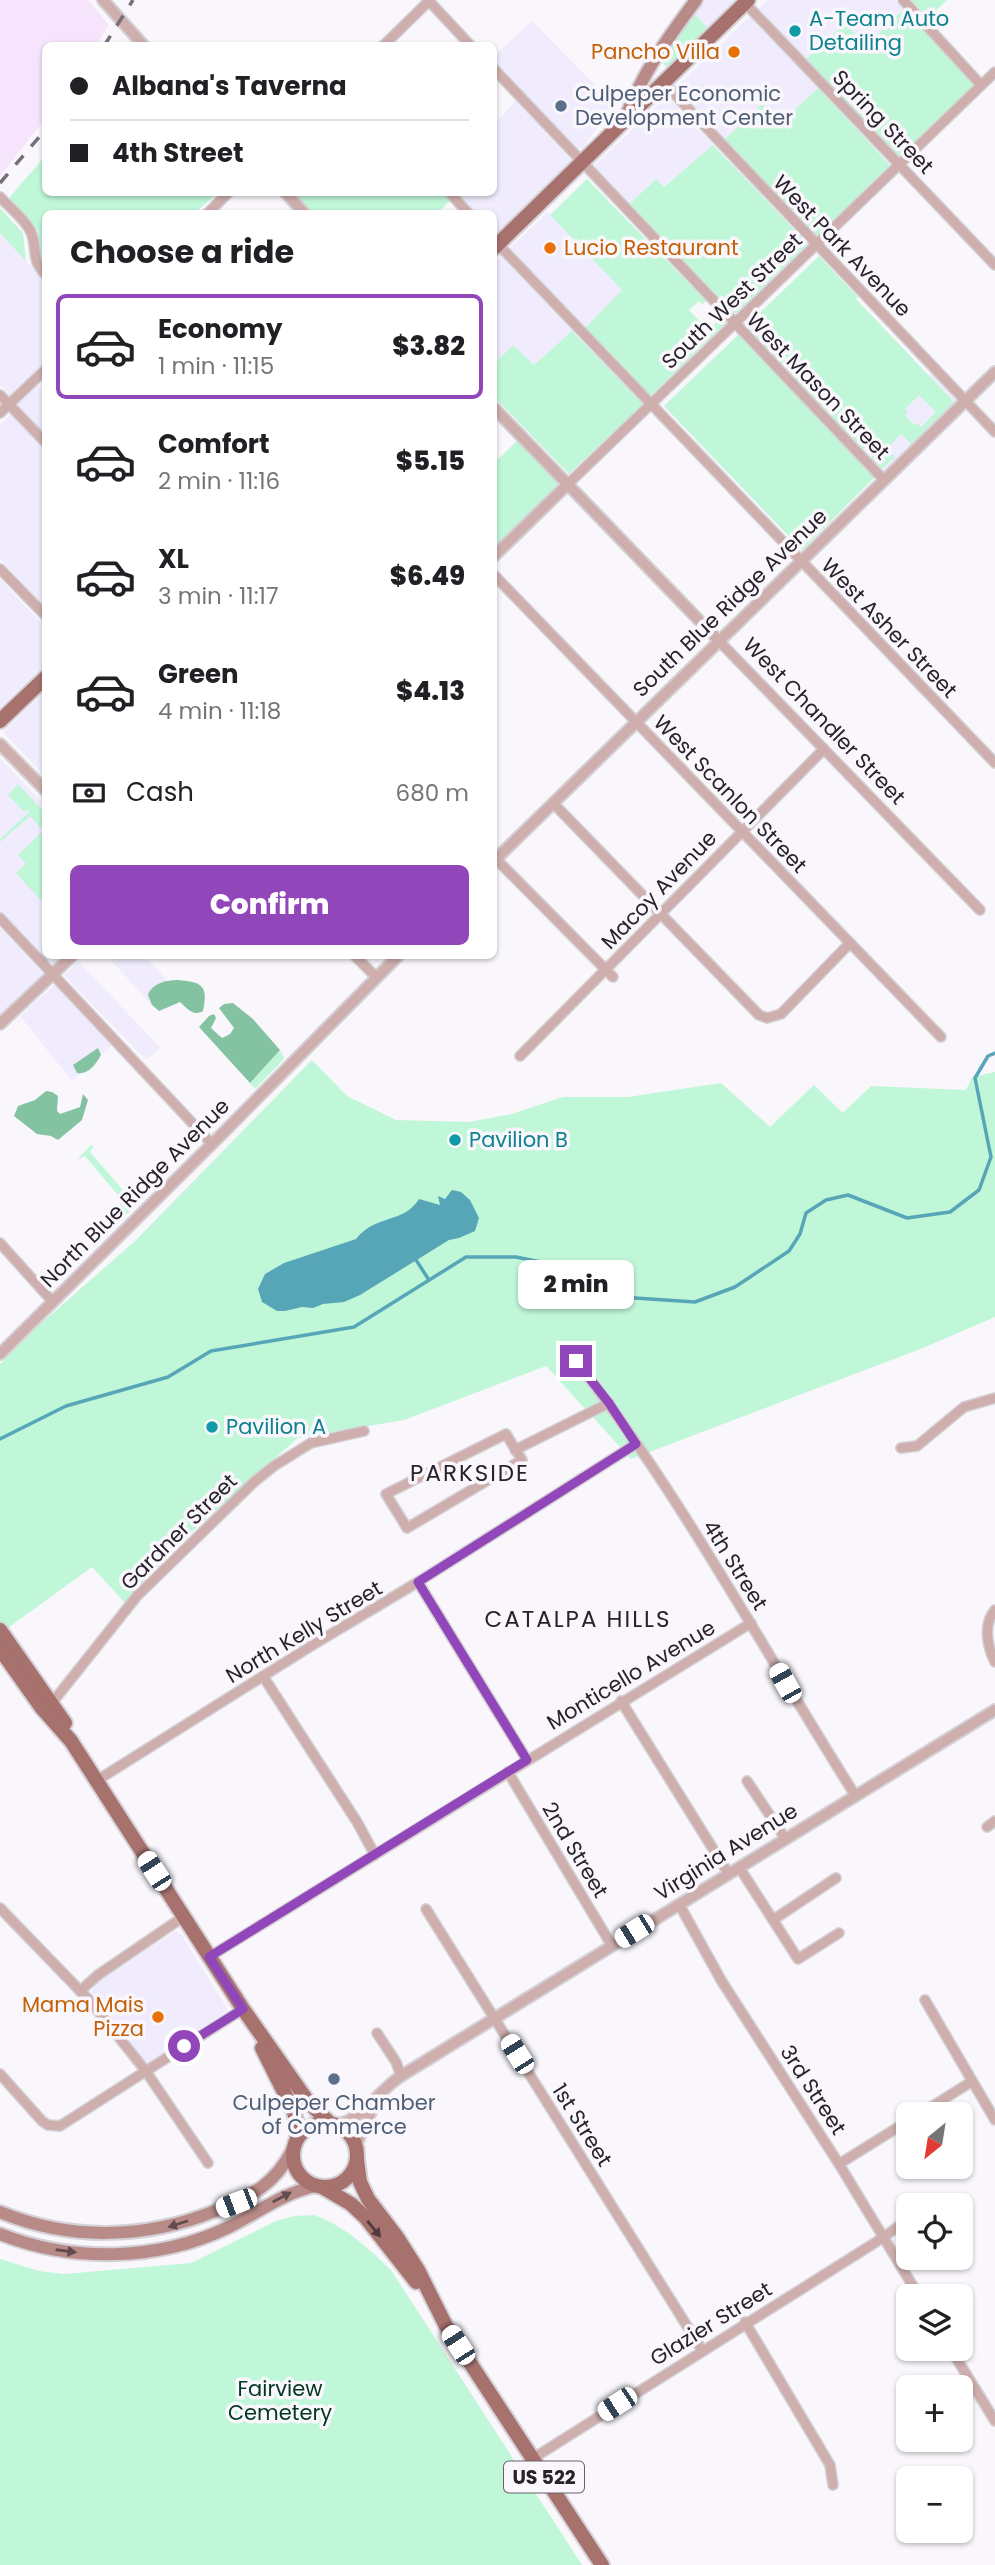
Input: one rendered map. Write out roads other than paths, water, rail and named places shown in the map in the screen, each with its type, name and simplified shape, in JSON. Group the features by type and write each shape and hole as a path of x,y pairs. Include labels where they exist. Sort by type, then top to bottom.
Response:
{"main road":[{"path":"497,242 747,1"},
{"path":"624,122 640,83 692,2"},
{"path":"0,721 42,681"},
{"name":"US 522","path":"0,1630 65,1723 71,1741"},
{"name":"US 522","path":"0,1649 41,1707 71,1741 243,2009 309,2103 334,2124 346,2130 356,2152 364,2192 418,2270 435,2307"},
{"name":"US 522","path":"243,2009 293,2110 296,2120 293,2158 300,2175 351,2204 365,2217 435,2307 602,2565"},
{"path":"0,2212 75,2231 132,2233 166,2228 236,2203 262,2189 281,2169 295,2144 311,2125 334,2124"},
{"path":"0,2234 63,2251 118,2254 174,2247 211,2235 282,2196 319,2186 331,2186 349,2177 356,2152"}],"street":[{"path":"103,0 140,42"},
{"path":"903,0 981,85"},
{"path":"387,42 430,1 467,42"},
{"name":"Spring Street","path":"747,1 995,265"},
{"name":"West Mason Street","path":"497,72 884,480"},
{"name":"South West Street","path":"497,553 995,72"},
{"name":"West Park Avenue","path":"664,83 995,432"},
{"path":"211,210 225,196"},
{"path":"289,196 301,210"},
{"path":"453,196 465,210"},
{"path":"0,198 29,228 36,264 42,271"},
{"name":"West Asher Street","path":"497,246 995,763"},
{"name":"South Blue Ridge Avenue","path":"497,858 995,372"},
{"path":"0,413 42,373"},
{"path":"0,395 42,439"},
{"name":"West Chandler Street","path":"497,411 980,911"},
{"path":"0,569 42,612"},
{"name":"West Scanlon Street","path":"497,578 941,1037"},
{"path":"0,744 42,787"},
{"name":"Macoy Avenue","path":"520,1056 609,973 661,914 824,749"},
{"path":"553,803 759,1015 767,1018 781,1014 850,943"},
{"path":"497,862 609,973"},
{"path":"0,918 212,1144"},
{"path":"0,1024 69,959"},
{"path":"358,959 376,977 395,959"},
{"name":"North Blue Ridge Avenue","path":"0,1354 297,1060 376,977"},
{"path":"0,1243 53,1302"},
{"name":"4th Street","path":"576,1361 609,1403 636,1444 751,1623 797,1704 855,1795"},
{"path":"901,1448 917,1446 964,1407 995,1398"},
{"path":"515,1450 609,1403"},
{"name":"Gardner Street","path":"52,1703 137,1596 254,1482 311,1443 364,1431"},
{"path":"506,1434 515,1450 522,1460 407,1528 386,1494 506,1434"},
{"name":"North Kelly Street","path":"96,1781 636,1444"},
{"path":"418,1582 527,1760"},
{"path":"995,1610 987,1630 995,1662"},
{"name":"Monticello Avenue","path":"209,1957 751,1623"},
{"path":"263,1676 375,1855"},
{"path":"621,1701 728,1873"},
{"name":"Virginia Avenue","path":"334,2124 351,2121 376,2100 390,2083 995,1710"},
{"name":"2nd Street","path":"508,1772 612,1945"},
{"path":"747,1781 785,1838"},
{"path":"739,1867 798,1959 839,1933"},
{"path":"773,1920 836,1878"},
{"name":"3rd Street","path":"679,1903 722,1980 912,2284"},
{"path":"0,1908 80,1991 145,2070 208,2163"},
{"name":"1st Street","path":"426,1909 702,2350"},
{"path":"80,1991 98,1975 183,1917"},
{"path":"925,2000 995,2120"},
{"path":"0,2074 42,2121 60,2126 243,2009"},
{"path":"377,2033 396,2062 401,2076"},
{"path":"939,2102 971,2082"},
{"name":"Virginia Avenue","path":"356,2152 376,2100"},
{"path":"839,2164 896,2128"},
{"name":"Glazier Street","path":"532,2459 896,2228"},
{"path":"745,2322 830,2465 833,2485"},
{"path":"958,2361 995,2421"}],"water":[{"path":"452,1190 461,1192 470,1200 479,1218 475,1231 449,1240 360,1295 344,1302 277,1311 262,1302 258,1289 265,1274 284,1263 356,1239 372,1226 406,1212 419,1199 440,1205 438,1196 445,1199"}],"waterway":[{"path":"0,1439 66,1406 168,1377 211,1351 354,1327 466,1257 516,1257 565,1267 620,1297 695,1302 735,1287 789,1251 800,1234 806,1213 826,1200 848,1195 907,1218 950,1212 979,1190 991,1157 975,1078 988,1056 995,1053"},
{"path":"416,1260 429,1280"}],"railway":[{"path":"107,42 133,0"},
{"path":"0,183 42,134"}],"place":[{"name":"A-Team Auto Detailing","path":"795,31"},
{"name":"Pancho Villa","path":"734,52"},
{"name":"Culpeper Economic Development Center","path":"561,106"},
{"name":"Lucio Restaurant","path":"550,248"},
{"name":"Pavilion B","path":"455,1140"},
{"name":"Pavilion A","path":"212,1427"},
{"name":"Mama Mais Pizza","path":"158,2017"},
{"name":"Culpeper Chamber of Commerce","path":"334,2079"}],"district":[{"name":"PARKSIDE","path":"470,1473"},
{"name":"CATALPA HILLS","path":"578,1619"}],"park label":[{"name":"Fairview Cemetery","path":"280,2401"}]}
